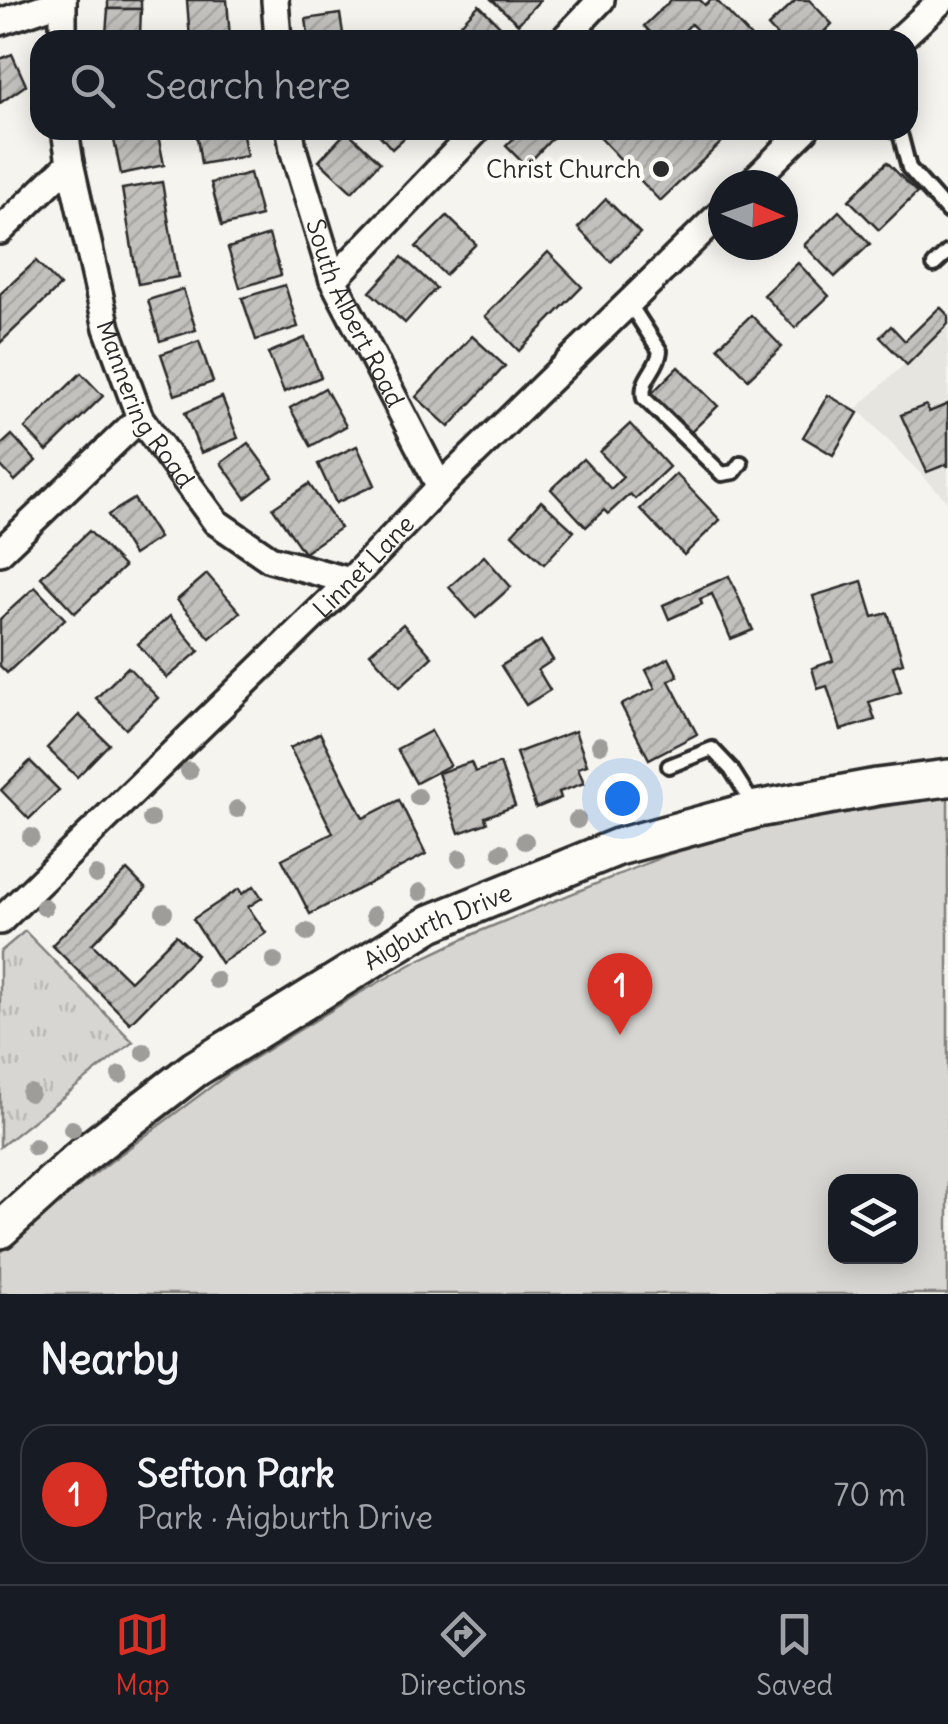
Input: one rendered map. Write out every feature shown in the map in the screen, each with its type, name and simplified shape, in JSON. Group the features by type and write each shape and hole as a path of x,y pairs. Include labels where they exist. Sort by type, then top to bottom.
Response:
{"street":[{"path":"0,22 63,0 62,30"},
{"path":"275,0 277,30"},
{"path":"573,30 602,0"},
{"path":"910,30 942,0"},
{"name":"Mannering Road","path":"67,140 107,328 140,418 216,522 270,559 350,581"},
{"name":"South Albert Road","path":"291,140 333,280 440,488"},
{"path":"333,280 467,140"},
{"path":"764,170 795,140"},
{"path":"0,231 70,163"},
{"name":"Linnet Lane","path":"0,921 708,226"},
{"path":"0,552 140,418"},
{"name":"Aigburth Drive","path":"0,1230 82,1156 195,1069 431,924 618,847 757,809 948,778"}],"lane":[{"path":"903,140 909,168 948,212"},
{"path":"934,266 948,252"},
{"path":"629,303 660,351 655,368 644,381 644,398 722,474 734,472 740,463"},
{"path":"669,766 712,749 757,809"}],"shaded area":[{"path":"948,324 948,502 857,408"}],"green space":[{"path":"948,797 948,1294 0,1294 0,1253 24,1229 228,1074 419,960 669,854 783,822"},
{"path":"25,931 133,1042 0,1147 0,952"}],"building":[{"path":"108,0 141,0 141,9 108,9"},
{"path":"187,0 227,0 229,30 189,30"},
{"path":"492,0 540,0 518,24"},
{"path":"671,0 700,0 705,5 716,0 744,30 697,30 691,24 685,30 648,30 644,26"},
{"path":"796,0 809,0 832,24 826,30 772,30 768,26"},
{"path":"479,5 504,30 455,30"},
{"path":"108,9 141,9 140,30 106,30"},
{"path":"340,14 342,30 308,30 306,19"},
{"path":"12,54 26,85 0,103 0,59"},
{"path":"114,140 159,140 164,165 121,174"},
{"path":"197,140 244,140 247,156 201,164"},
{"path":"339,140 357,140 380,162 352,192 319,161"},
{"path":"384,140 402,140 392,149"},
{"path":"512,140 550,140 526,166 506,146"},
{"name":"Christ Church","path":"602,140 724,140 660,201"},
{"path":"887,162 917,193 879,230 849,200"},
{"path":"250,173 261,216 222,226 211,183"},
{"path":"162,182 178,277 138,284 122,189"},
{"path":"606,199 640,233 611,262 578,228"},
{"path":"839,211 870,244 835,277 804,245"},
{"path":"447,216 476,244 445,275 416,247"},
{"path":"269,235 281,275 240,288 228,248"},
{"path":"548,252 582,287 519,351 485,316"},
{"path":"402,257 436,288 405,323 370,292"},
{"path":"36,261 60,286 0,343 0,294"},
{"path":"798,263 829,296 795,328 764,295"},
{"path":"285,285 298,327 256,340 242,298"},
{"path":"183,289 196,330 160,341 148,300"},
{"path":"940,307 948,315 948,324 907,365 880,337 891,326 905,341"},
{"path":"751,315 782,347 748,379 718,347"},
{"path":"472,336 505,366 449,427 416,397"},
{"path":"305,338 321,377 284,392 268,353"},
{"path":"199,341 213,382 175,395 161,354"},
{"path":"678,367 718,406 687,436 648,397"},
{"path":"81,373 103,396 47,451 25,428"},
{"path":"325,388 346,426 311,446 290,408"},
{"path":"828,395 858,413 833,455 803,437"},
{"path":"222,397 238,438 201,453 185,413"},
{"path":"948,404 948,467 947,464 927,472 901,415 926,405 929,412"},
{"path":"630,424 669,467 635,499 630,494 586,527 551,489 583,459 611,489 623,477 600,452"},
{"path":"12,435 36,461 15,481 0,465 0,446"},
{"path":"248,443 273,477 246,498 221,463"},
{"path":"357,446 375,485 336,503 318,464"},
{"path":"676,474 720,520 684,555 640,509"},
{"path":"309,484 340,528 304,553 273,508"},
{"path":"134,499 159,538 133,555 108,515"},
{"path":"541,501 574,531 544,564 512,534"},
{"path":"89,531 124,567 75,613 41,577"},
{"path":"484,556 511,587 476,618 449,587"},
{"path":"207,574 240,612 210,638 177,600"},
{"path":"729,576 753,630 731,639 712,594 700,599 702,604 669,619 663,605"},
{"path":"862,581 873,617 888,613 903,663 893,666 901,692 869,702 875,720 841,730 827,686 818,689 812,668 833,661 813,596"},
{"path":"35,587 65,619 7,673 0,666 0,619"},
{"path":"170,616 199,651 167,678 138,644"},
{"path":"403,624 432,657 400,687 370,653"},
{"path":"541,641 553,660 538,670 550,690 526,705 501,666"},
{"path":"669,658 678,676 669,681 697,734 649,759 621,705 655,688 646,670"},
{"path":"128,667 158,698 126,729 96,698"},
{"path":"79,715 109,744 77,777 47,748"},
{"path":"431,731 450,765 416,783 397,749"},
{"path":"575,731 587,765 578,768 584,783 559,792 561,798 536,808 516,753"},
{"path":"320,733 363,818 399,800 426,854 310,914 282,859 333,833 290,748"},
{"path":"30,761 59,790 29,819 1,790"},
{"path":"471,762 475,772 500,763 515,806 485,817 487,823 459,833 438,773"},
{"path":"127,870 146,889 92,944 130,981 176,935 197,955 130,1023 52,945"},
{"path":"254,886 262,898 248,907 266,933 221,963 193,919 239,889 242,894"}],"place":[{"name":"Christ Church","path":"661,169"},
{"name":"Sefton Park","path":"620,1035"}]}
